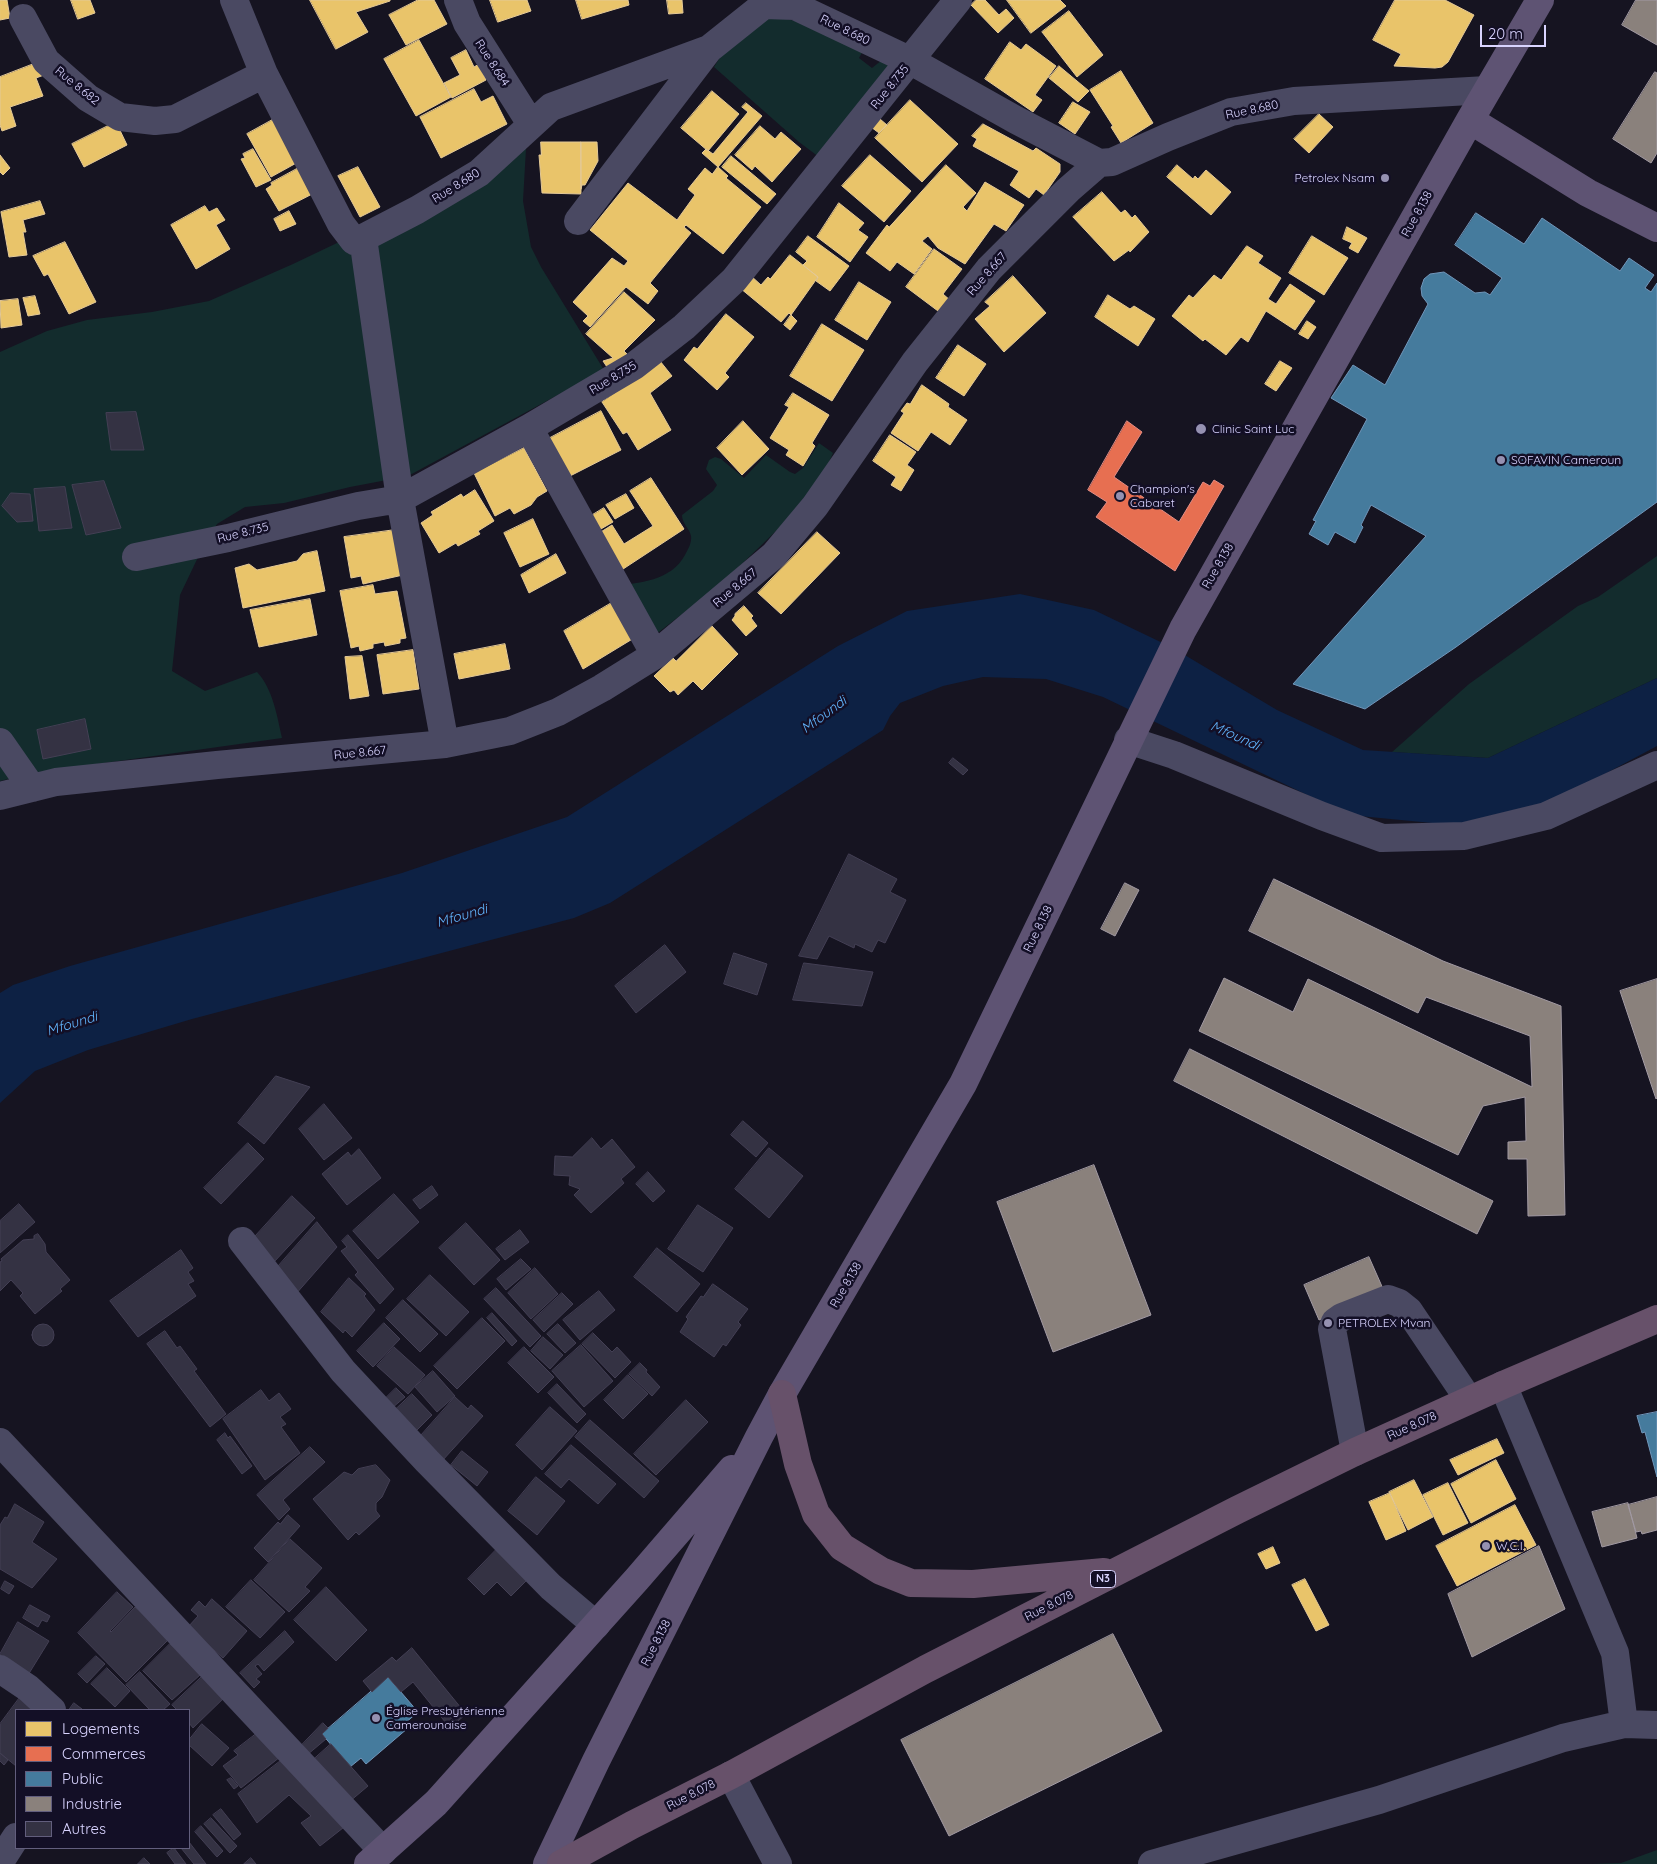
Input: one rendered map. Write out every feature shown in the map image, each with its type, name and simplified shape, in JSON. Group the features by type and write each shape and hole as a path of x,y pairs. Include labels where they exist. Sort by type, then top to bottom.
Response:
{"highway":[{"name":"Rue 8.078","path":"561,1864 632,1825 731,1775 926,1669 1355,1452 1503,1384 1657,1320"},
{"path":"782,1394 798,1464 816,1514 842,1547 881,1571 911,1583 973,1584 1118,1571"}],"main road":[{"name":"Rue 8.138","path":"547,1864 596,1761 759,1437 782,1394 963,1084 1182,629 1487,90 1540,0"},
{"path":"1470,120 1588,193 1657,228"},
{"path":"376,1858 436,1803 596,1625 759,1437"}],"street":[{"path":"234,0 264,74 341,224 354,241 363,238 400,499 445,744"},
{"name":"Rue 8.684","path":"458,0 467,23 531,124"},
{"name":"Rue 8.735","path":"136,557 228,538 358,506 400,499 529,428 634,366 684,327 726,287 911,61 958,0"},
{"name":"Rue 8.680","path":"363,238 417,210 480,173 551,107 710,49 765,2 795,6 911,61 1016,120 1099,162 1112,162 1231,112 1294,102 1487,90"},
{"name":"Rue 8.682","path":"23,18 46,61 88,98 120,116 155,121 175,119 264,74"},
{"path":"578,220 710,49"},
{"name":"Rue 8.667","path":"0,796 56,782 217,764 445,744 510,731 558,712 602,688 655,655 774,555 815,506 915,362 989,269 1068,190 1099,162"},
{"path":"529,428 655,655"},
{"path":"1131,734 1174,755 1322,816 1382,838 1464,836 1546,816 1657,765"},
{"path":"0,742 32,788"},
{"path":"242,1241 343,1371 427,1461 551,1587 596,1625"},
{"path":"1355,1452 1332,1329 1335,1322 1342,1317 1388,1299 1399,1302 1409,1311 1469,1400"},
{"path":"1503,1384 1615,1653 1624,1724"},
{"path":"0,1442 376,1858"},
{"path":"0,1669 28,1688 51,1709"},
{"path":"1152,1864 1379,1800 1563,1738 1624,1724 1657,1725"},
{"path":"731,1775 778,1864"},
{"path":"0,1862 15,1839"}],"green space":[{"path":"773,16 809,24 865,47 859,58 872,68 882,60 889,61 888,70 819,157 799,142 714,67 729,43"},
{"path":"527,131 523,201 531,247 541,267 604,370 408,476 350,487 284,503 245,507 217,524 201,551 180,595 172,671 205,691 257,672 271,695 282,738 33,773 0,781 0,352 47,331 87,320 152,312 209,301 293,264 423,202"},
{"path":"819,443 833,453 823,476 805,503 720,585 651,638 613,586 654,579 672,570 679,564 685,555 691,539 682,515 713,491 717,485 706,469 709,460 715,457 721,459 744,478 766,455 795,474 803,468"},
{"path":"1657,556 1657,678 1488,758 1392,752 1469,684 1578,606 1598,597"},
{"path":"1657,1850 1657,1864 1592,1864 1621,1863"}],"water":[{"name":"Mfoundi","path":"1020,594 1094,610 1173,648 1277,710 1363,750 1488,758 1657,678 1657,746 1556,800 1453,825 1349,815 1103,697 1046,679 983,677 943,686 900,703 890,716 883,730 610,903 574,918 192,1019 88,1050 35,1071 0,1103 0,993 13,985 70,966 402,873 567,817 838,646 907,611"}],"building: Logements":[{"path":"0,0 7,0 10,18 0,20"},
{"path":"71,0 90,0 95,13 78,19"},
{"path":"310,0 390,1 356,12 368,32 336,49"},
{"path":"418,0 434,0 447,24 406,45 389,15"},
{"path":"490,0 527,0 531,11 498,22"},
{"path":"576,0 628,0 629,5 582,19"},
{"path":"667,0 682,0 683,13 669,14"},
{"path":"976,0 985,0 999,15 1006,9 1014,18 998,33 971,5"},
{"path":"1007,0 1060,0 1066,6 1031,33"},
{"path":"1395,0 1445,0 1474,15 1448,62 1442,67 1394,66 1401,54 1373,40"},
{"path":"1069,11 1103,55 1077,77 1042,32"},
{"path":"419,40 451,97 416,116 384,59"},
{"path":"1010,42 1021,50 1026,44 1056,66 1035,95 1042,100 1033,112 985,79"},
{"path":"466,50 474,67 479,64 486,80 452,98 444,83 460,75 451,58"},
{"path":"39,62 44,75 36,78 43,96 10,107 16,126 2,131 0,125 0,77"},
{"path":"1059,66 1089,91 1078,102 1049,78"},
{"path":"1121,71 1153,123 1121,143 1111,127 1113,126 1090,90"},
{"path":"474,89 481,102 493,96 507,124 441,158 420,117"},
{"path":"712,91 739,114 708,151 681,128"},
{"path":"910,100 958,144 922,182 875,138"},
{"path":"1073,102 1090,112 1075,134 1059,123"},
{"path":"746,103 762,116 718,167 702,153 706,149 713,154 748,112 742,107"},
{"path":"1319,114 1333,127 1309,153 1294,139"},
{"path":"276,118 300,161 271,177 247,134"},
{"path":"880,119 887,125 879,133 871,127"},
{"path":"116,122 127,145 84,167 72,144"},
{"path":"983,124 1033,151 1036,148 1060,164 1060,172 1044,195 1036,189 1029,198 1010,185 1019,171 973,146 977,139 972,136"},
{"path":"760,126 775,139 781,132 801,149 772,182 755,166 752,170 735,155"},
{"path":"541,142 581,142 581,194 542,193 539,155 541,155"},
{"path":"581,142 597,142 598,161 581,189"},
{"path":"253,149 271,180 256,187 241,159 245,158 243,154"},
{"path":"0,155 10,168 3,175 0,172"},
{"path":"870,155 911,191 884,222 842,186"},
{"path":"731,156 776,194 767,204 722,167"},
{"path":"306,164 320,190 279,211 266,189 272,185 271,183"},
{"path":"946,165 976,193 963,207 967,211 985,182 1024,205 1006,231 994,224 965,264 938,248 928,236 922,241 932,249 914,274 897,262 890,271 866,253 887,225 889,227"},
{"path":"1177,165 1193,179 1195,176 1198,179 1206,170 1231,192 1211,215 1167,177"},
{"path":"358,167 380,207 360,217 338,176"},
{"path":"718,167 728,176 726,178 761,207 723,254 686,225 684,227 691,233 650,283 658,291 648,304 626,287 590,327 583,321 588,316 573,302 612,258 624,266 628,261 590,230 628,183 677,220 695,195 688,189 705,168 712,174"},
{"path":"1102,192 1121,213 1125,210 1132,218 1135,215 1149,232 1130,252 1129,250 1114,261 1073,217"},
{"path":"40,201 45,214 23,220 26,232 23,232 27,255 9,257 1,212"},
{"path":"839,203 864,223 858,230 868,237 850,262 817,237"},
{"path":"205,206 209,212 217,208 225,220 216,225 230,249 196,269 171,225"},
{"path":"289,211 296,224 280,231 274,219"},
{"path":"1347,227 1367,238 1358,253 1349,248 1352,243 1343,239"},
{"path":"808,236 849,266 830,291 816,281 818,277 803,265 807,261 796,252"},
{"path":"1312,236 1348,258 1324,295 1289,273"},
{"path":"65,242 96,302 69,314 48,274 44,276 33,256"},
{"path":"1247,246 1263,256 1258,263 1281,278 1268,299 1276,304 1290,284 1315,301 1295,330 1266,311 1248,342 1241,337 1226,355 1205,339 1203,341 1172,316 1189,295 1193,298 1214,275 1221,280"},
{"path":"934,249 962,269 943,294 951,301 942,314 906,287"},
{"path":"790,255 818,277 791,315 789,313 781,322 740,288 750,275 761,285 768,277 770,279"},
{"path":"1013,276 1046,313 1004,352 975,319 990,306 985,302"},
{"path":"859,282 891,302 867,340 835,320"},
{"path":"624,292 655,320 624,351 629,356 609,370 603,361 613,358 586,334"},
{"path":"1108,295 1130,309 1134,306 1155,319 1138,346 1095,317"},
{"path":"35,296 40,314 28,316 23,298"},
{"path":"18,299 22,325 1,328 0,301"},
{"path":"726,314 754,337 725,373 729,377 717,390 684,360 694,347 697,349"},
{"path":"791,315 797,321 790,330 784,325"},
{"path":"1307,321 1316,327 1308,339 1299,334"},
{"path":"822,324 864,350 832,401 790,376"},
{"path":"958,345 986,364 964,396 936,378"},
{"path":"660,361 672,376 650,393 671,430 638,450 627,432 623,434 602,402"},
{"path":"1280,361 1292,368 1276,391 1265,384"},
{"path":"922,385 949,404 948,407 967,420 950,445 931,432 918,451 891,433 904,413 901,411 907,403 910,404"},
{"path":"793,393 829,415 812,443 815,446 803,466 786,455 789,450 770,438 789,407 785,405"},
{"path":"601,411 621,450 570,476 550,438"},
{"path":"743,421 769,449 742,475 717,448"},
{"path":"890,435 916,452 907,465 914,470 901,491 891,485 896,477 873,461"},
{"path":"524,448 547,491 537,497 531,505 514,514 510,508 495,516 474,473"},
{"path":"651,478 684,529 617,573 596,535 612,525 624,544 653,526 630,491"},
{"path":"475,490 494,521 478,531 480,534 458,546 456,543 439,553 421,523 433,515 431,512 461,494 463,497"},
{"path":"626,494 634,508 615,519 606,505"},
{"path":"604,508 613,522 594,533 586,519"},
{"path":"533,519 549,554 520,567 504,533"},
{"path":"395,530 403,575 363,584 361,576 351,578 344,537"},
{"path":"817,532 840,553 781,614 758,593"},
{"path":"317,551 325,591 243,608 235,568 249,564 257,570 297,561 303,554"},
{"path":"556,554 566,573 529,593 521,575"},
{"path":"373,585 375,594 397,591 406,638 400,639 400,643 385,646 384,642 373,644 373,648 360,651 359,646 351,648 340,591"},
{"path":"310,599 317,635 259,647 250,610"},
{"path":"615,601 639,635 583,669 564,631"},
{"path":"744,606 753,616 751,618 757,626 746,636 732,620 735,614"},
{"path":"712,626 738,654 702,690 693,681 678,695 674,690 670,692 654,676 673,658 676,661"},
{"path":"505,644 510,669 459,679 454,654"},
{"path":"413,650 419,689 383,694 377,655"},
{"path":"362,656 369,696 350,699 345,657"},
{"path":"1497,1439 1504,1453 1458,1475 1450,1460"},
{"path":"1496,1460 1516,1499 1471,1523 1451,1484"},
{"path":"1414,1480 1433,1517 1408,1530 1389,1492"},
{"path":"1448,1483 1468,1523 1443,1535 1423,1495"},
{"path":"1390,1493 1406,1531 1386,1540 1369,1502"},
{"name":"W.C.I.","path":"1515,1505 1536,1545 1457,1586 1436,1546"},
{"path":"1273,1547 1280,1563 1266,1569 1258,1554"},
{"path":"1305,1579 1329,1625 1316,1631 1292,1585"}],"building: Commerces":[{"name":"Champion's Cabaret","path":"1127,421 1142,432 1114,477 1179,522 1203,482 1210,486 1214,480 1224,486 1175,571 1096,517 1107,502 1088,490"}],"building: Public":[{"name":"SOFAVIN Cameroun","path":"1476,213 1524,244 1542,218 1620,271 1629,258 1654,275 1645,288 1651,292 1657,283 1657,502 1456,647 1365,709 1293,684 1426,536 1371,505 1355,543 1335,532 1328,545 1309,534 1316,521 1313,520 1367,419 1331,398 1353,365 1385,385 1428,304 1422,296 1421,288 1424,279 1430,274 1444,272 1475,293 1485,292 1490,295 1502,278 1455,245"},
{"path":"1657,1412 1657,1477 1645,1432 1642,1433 1637,1416"},
{"name":"Église Presbytérienne Camerounaise","path":"388,1677 418,1712 404,1724 408,1728 366,1764 361,1758 350,1767 322,1734"}],"building: Industrie":[{"path":"1636,0 1657,0 1657,45 1622,25"},
{"path":"1655,72 1657,73 1657,153 1651,163 1613,139"},
{"path":"1274,879 1443,961 1561,1006 1565,1215 1528,1216 1527,1159 1508,1159 1508,1142 1526,1141 1525,1097 1483,1106 1458,1155 1199,1031 1224,978 1293,1012 1308,979 1532,1087 1530,1036 1426,997 1418,1013 1249,931"},
{"path":"1125,883 1139,890 1115,936 1101,929"},
{"path":"1657,979 1657,1098 1656,1099 1620,991"},
{"path":"1190,1049 1493,1201 1477,1234 1174,1081"},
{"path":"1094,1165 1151,1315 1053,1352 997,1202"},
{"path":"1369,1257 1384,1291 1319,1320 1304,1285"},
{"path":"1657,1497 1657,1530 1642,1534 1641,1531 1636,1532 1628,1505"},
{"path":"1628,1503 1637,1538 1602,1547 1592,1512"},
{"path":"1539,1546 1565,1609 1472,1657 1448,1594"},
{"path":"1113,1634 1162,1731 949,1836 901,1740"}],"building: Autres":[{"path":"136,412 144,450 111,450 106,413"},
{"path":"104,481 121,528 86,535 72,485"},
{"path":"65,487 72,528 39,531 34,489"},
{"path":"11,493 30,494 33,521 17,522 2,506"},
{"path":"85,719 91,749 43,759 37,730"},
{"path":"953,758 968,770 963,775 949,763"},
{"path":"849,854 897,879 890,892 906,900 885,943 878,940 872,952 855,944 854,948 829,936 817,959 799,956"},
{"path":"665,945 686,972 636,1013 615,986"},
{"path":"734,953 767,964 757,995 724,984"},
{"path":"804,963 873,972 862,1006 793,1000"},
{"path":"276,1076 310,1087 264,1144 238,1123"},
{"path":"324,1104 352,1138 324,1160 299,1129"},
{"path":"743,1121 768,1143 756,1157 731,1135"},
{"path":"592,1138 601,1149 612,1139 635,1167 621,1179 624,1183 591,1213 574,1195 580,1189 569,1185 570,1176 554,1175 555,1156 572,1157"},
{"path":"248,1143 264,1159 221,1204 204,1188"},
{"path":"769,1148 803,1176 769,1218 735,1189"},
{"path":"359,1149 381,1178 347,1205 322,1174 348,1152 351,1156"},
{"path":"648,1172 665,1191 653,1202 636,1184"},
{"path":"432,1186 438,1195 420,1209 413,1200"},
{"path":"394,1194 419,1222 378,1259 353,1231"},
{"path":"292,1196 315,1218 274,1262 251,1241"},
{"path":"19,1204 35,1222 0,1253 0,1221"},
{"path":"698,1205 733,1228 703,1272 668,1249"},
{"path":"317,1222 337,1247 295,1295 275,1270"},
{"path":"466,1223 500,1260 474,1285 439,1248"},
{"path":"520,1230 529,1242 505,1260 496,1249"},
{"path":"38,1234 45,1244 46,1252 70,1280 60,1289 62,1291 35,1314 20,1296 23,1293 11,1280 0,1291 0,1262 23,1240 34,1239 34,1236"},
{"path":"348,1235 394,1289 380,1304 355,1275 358,1272 341,1251 347,1247 342,1241"},
{"path":"657,1248 700,1284 677,1312 634,1277"},
{"path":"181,1250 193,1268 188,1272 194,1281 188,1284 196,1296 138,1337 110,1301"},
{"path":"521,1259 531,1269 506,1290 497,1279"},
{"path":"535,1268 558,1294 531,1319 508,1293"},
{"path":"430,1275 469,1312 446,1336 407,1299"},
{"path":"349,1278 366,1294 364,1296 375,1310 352,1337 345,1330 343,1333 321,1312"},
{"path":"713,1284 748,1309 738,1322 741,1325 726,1346 723,1344 714,1357 680,1332 688,1319 686,1317 701,1296 703,1297"},
{"path":"496,1288 541,1336 530,1347 484,1299"},
{"path":"599,1291 615,1310 580,1340 563,1320"},
{"path":"562,1293 573,1304 544,1332 533,1320"},
{"path":"403,1300 438,1334 420,1352 386,1318"},
{"path":"492,1313 517,1341 512,1346 487,1318"},
{"path":"482,1318 505,1341 457,1389 434,1366"},
{"path":"384,1323 400,1339 373,1367 357,1351"},
{"path":"43,1324 51,1327 54,1335 51,1343 43,1346 35,1343 32,1335 35,1327"},
{"path":"558,1324 576,1343 565,1353 547,1334"},
{"path":"165,1331 177,1348 180,1346 197,1369 194,1371 226,1414 210,1427 147,1344"},
{"path":"593,1333 612,1352 617,1347 631,1362 615,1378 582,1344"},
{"path":"543,1337 563,1355 550,1369 531,1351"},
{"path":"581,1345 613,1381 584,1407 552,1371"},
{"path":"394,1347 425,1375 408,1394 377,1366"},
{"path":"524,1347 554,1377 538,1393 508,1363"},
{"path":"640,1363 660,1387 652,1396 629,1374"},
{"path":"433,1371 455,1396 437,1412 415,1387"},
{"path":"628,1375 648,1394 623,1419 604,1400"},
{"path":"557,1384 586,1414 577,1423 548,1393"},
{"path":"396,1388 405,1397 392,1408 384,1400"},
{"path":"261,1390 269,1401 279,1393 291,1409 280,1417 286,1424 281,1427 300,1453 265,1480 223,1419"},
{"path":"412,1394 432,1415 414,1433 393,1412"},
{"path":"455,1397 468,1409 471,1405 483,1416 442,1461 418,1439"},
{"path":"686,1400 708,1422 656,1475 634,1454"},
{"path":"550,1407 577,1431 542,1470 516,1445"},
{"path":"590,1420 659,1481 644,1498 575,1437"},
{"path":"225,1433 228,1438 230,1436 252,1466 242,1474 217,1440"},
{"path":"571,1445 616,1484 598,1504 569,1479 561,1488 545,1474"},
{"path":"310,1447 325,1462 283,1500 290,1509 279,1520 257,1495"},
{"path":"462,1451 488,1472 477,1486 451,1465"},
{"path":"376,1465 390,1480 382,1497 376,1503 376,1511 380,1516 359,1535 356,1532 348,1540 313,1499 344,1472 352,1475 358,1469"},
{"path":"536,1477 565,1501 537,1535 508,1511"},
{"path":"15,1504 44,1522 32,1542 57,1559 32,1588 0,1569 0,1525 5,1517 7,1518"},
{"path":"288,1515 300,1526 268,1562 254,1548 278,1522 280,1524"},
{"path":"290,1539 322,1568 305,1587 310,1591 289,1612 254,1580"},
{"path":"498,1548 529,1578 511,1596 497,1582 484,1595 468,1579"},
{"path":"251,1580 285,1612 260,1638 226,1607"},
{"path":"5,1581 14,1586 9,1594 1,1589"},
{"path":"326,1587 367,1630 336,1661 294,1620"},
{"path":"117,1592 133,1607 111,1632 135,1607 170,1638 126,1682 78,1633"},
{"path":"212,1599 247,1631 223,1658 188,1627 198,1616 191,1610 199,1601 205,1607"},
{"path":"30,1605 50,1616 47,1622 42,1620 38,1627 23,1618"},
{"path":"18,1622 49,1641 28,1675 0,1658 0,1654"},
{"path":"285,1631 294,1642 264,1671 258,1664 255,1666 262,1674 256,1679 260,1682 254,1688 240,1673"},
{"path":"170,1644 200,1675 172,1700 143,1671"},
{"path":"412,1648 466,1714 450,1728 413,1682 401,1692 388,1677 372,1692 363,1681 392,1657 396,1661"},
{"path":"96,1656 105,1664 87,1683 78,1674"},
{"path":"107,1668 130,1691 115,1707 91,1684"},
{"path":"140,1672 170,1704 164,1709 149,1709 126,1685"},
{"path":"207,1672 228,1694 193,1728 190,1724 190,1709 176,1709 172,1705"},
{"path":"21,1696 39,1709 15,1709 15,1765 0,1753 0,1724"},
{"path":"74,1703 82,1709 70,1709"},
{"path":"323,1723 328,1728 322,1734 326,1739 307,1755 300,1747"},
{"path":"202,1724 229,1748 212,1766 190,1746 190,1739"},
{"path":"260,1731 280,1757 241,1788 223,1766 238,1755 234,1751"},
{"path":"331,1744 368,1786 349,1802 312,1761"},
{"path":"0,1753 8,1760 4,1765 0,1761"},
{"path":"287,1756 348,1824 320,1846 301,1823 311,1816 289,1795 257,1823 238,1794"},
{"path":"231,1778 238,1786 234,1789 227,1780"},
{"path":"221,1809 241,1834 234,1840 213,1815"},
{"path":"211,1818 237,1846 230,1853 204,1824"},
{"path":"201,1826 223,1851 217,1857 195,1832"},
{"path":"190,1843 206,1864 194,1864 182,1849 190,1849"},
{"path":"175,1849 186,1864 175,1864 167,1853"},
{"path":"144,1858 150,1864 138,1864"},
{"path":"251,1858 256,1864 244,1864"}],"place":[{"name":"Petrolex Nsam","path":"1385,178"},
{"name":"Clinic Saint Luc","path":"1201,429"},
{"name":"SOFAVIN Cameroun","path":"1501,460"},
{"name":"Champion's Cabaret","path":"1120,496"},
{"name":"PETROLEX Mvan","path":"1328,1323"},
{"name":"W.C.I.","path":"1486,1546"},
{"name":"Église Presbytérienne Camerounaise","path":"376,1718"}]}
